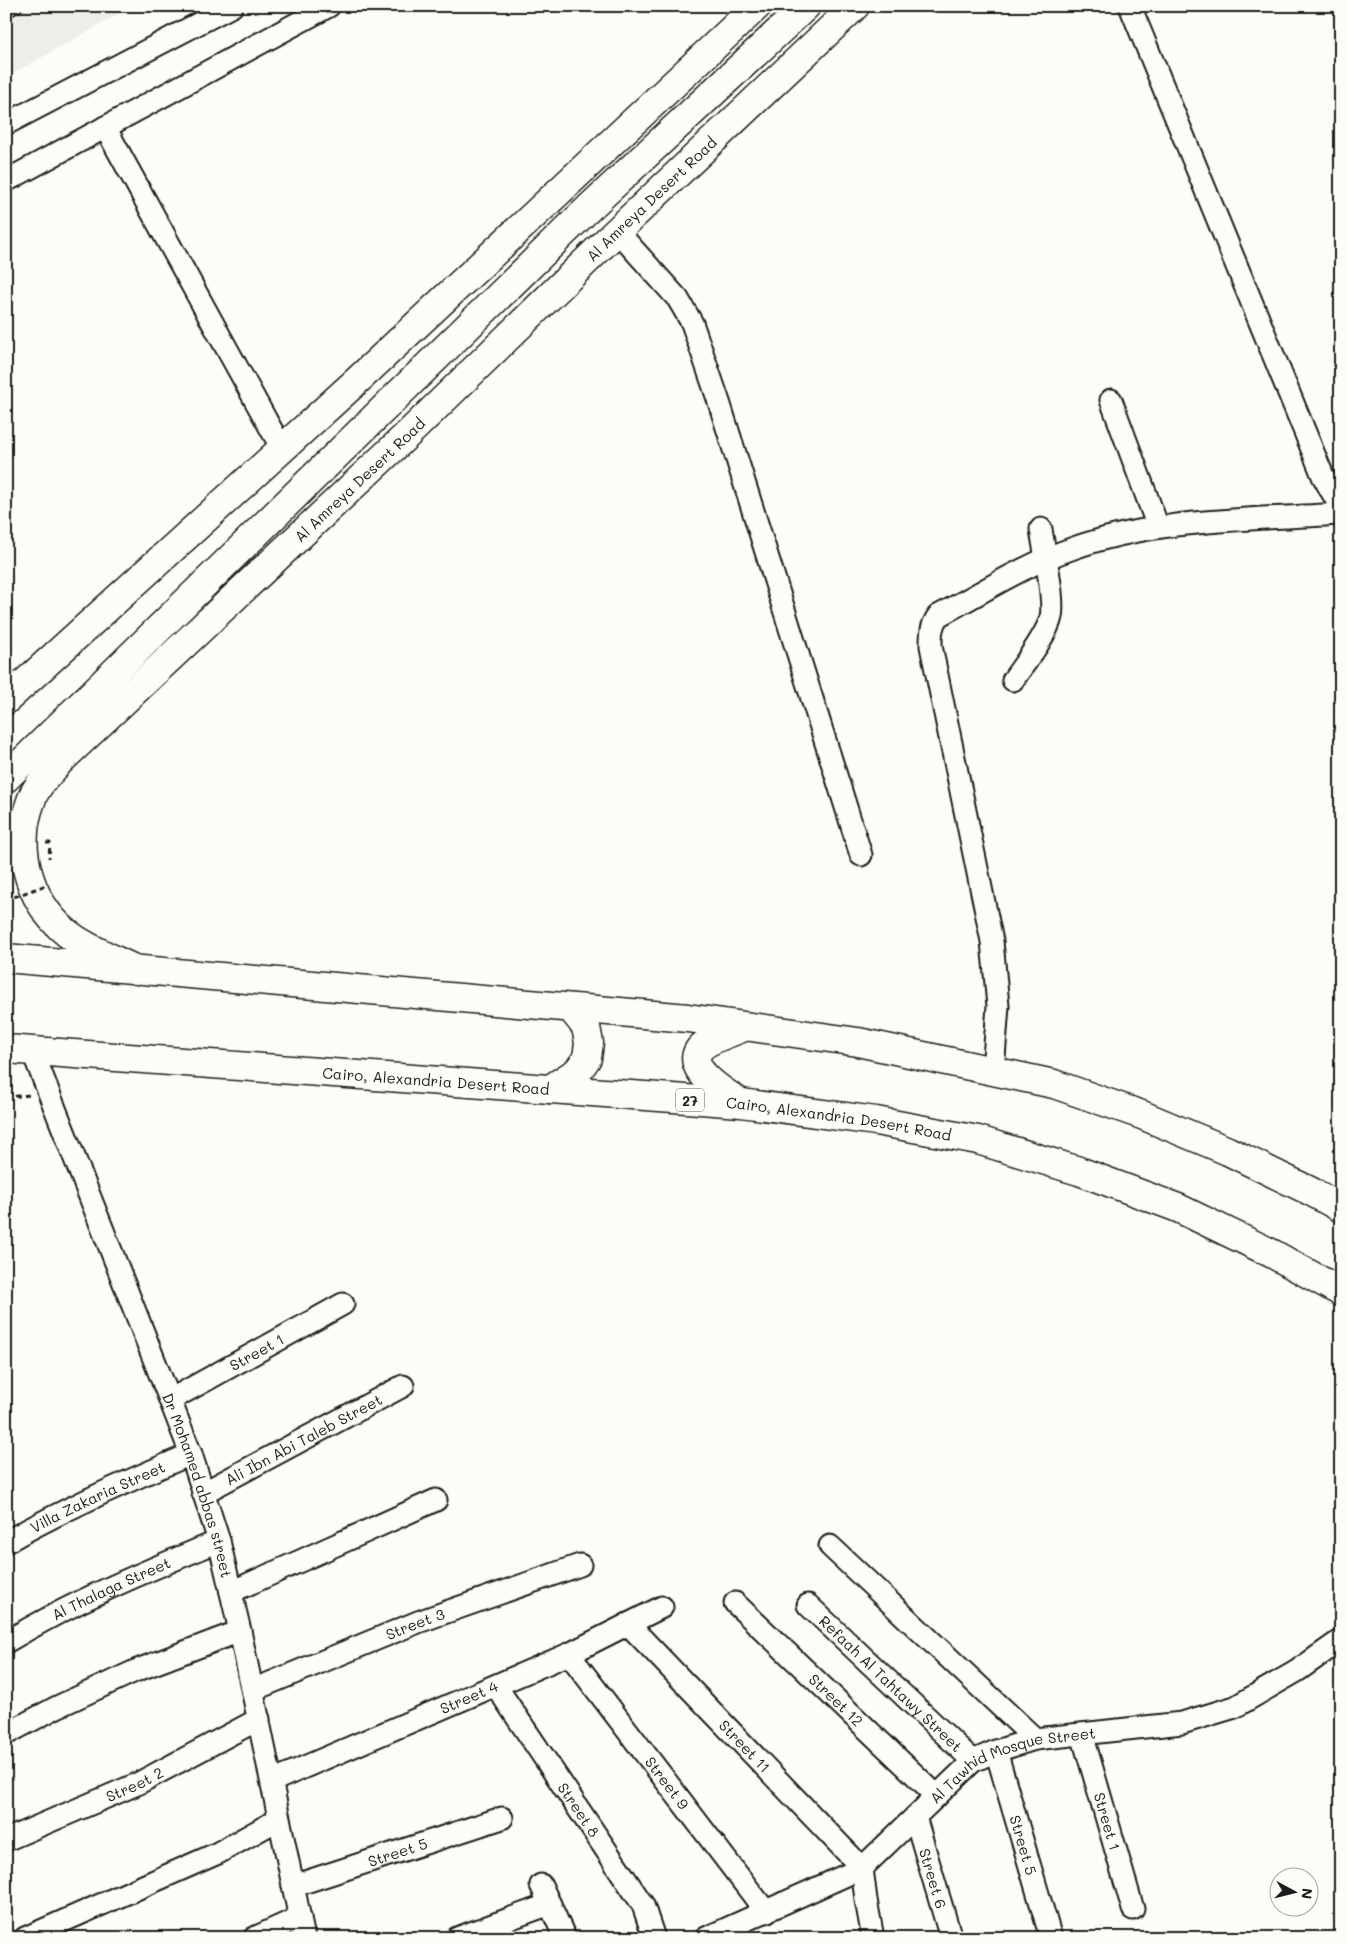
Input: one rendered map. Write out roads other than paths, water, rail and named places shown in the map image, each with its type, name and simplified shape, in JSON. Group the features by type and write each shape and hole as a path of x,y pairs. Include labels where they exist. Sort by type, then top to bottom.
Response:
{"highway":[{"path":"6,700 368,372 757,6"},
{"name":"Al Amreya Desert Road","path":"136,970 76,939 62,928 50,914 32,886 25,866 23,844 16,833 38,786 60,761 406,436 855,6"},
{"path":"6,778 582,214 798,13"},
{"path":"6,958 688,1018 858,1042 1054,1084 1142,1114 1228,1151 1341,1208"},
{"path":"550,1089 578,1071 587,1058 590,1042 586,1027 571,1008"},
{"name":"27","path":"741,1103 711,1084 700,1069 696,1059 699,1050 711,1041 744,1027"},
{"name":"Cairo, Alexandria Desert Road","path":"19,1050 741,1103 876,1121 978,1140 1079,1171 1178,1208 1273,1254 1341,1292"}],"street":[{"path":"6,124 232,6"},
{"path":"6,181 329,6"},
{"path":"1130,6 1319,467 1332,496 1341,508"},
{"path":"105,127 282,449"},
{"path":"618,231 678,299 692,323 862,855"},
{"path":"1111,400 1158,527"},
{"path":"993,1071 998,1006 992,941 931,646 931,631 934,622 938,616 1045,559 1073,548 1158,527 1341,514"},
{"path":"1013,680 1045,631 1051,617 1051,602 1041,529"},
{"name":"Dr Mohamed abbas street","path":"19,1050 170,1400 191,1454 218,1541 231,1592 304,1938"},
{"name":"Street 1","path":"170,1400 343,1304"},
{"name":"Ali Ibn Abi Taleb Street","path":"203,1493 403,1386"},
{"name":"Villa Zakaria Street","path":"6,1542 36,1525 114,1487 191,1454"},
{"path":"231,1592 436,1500"},
{"name":"Al Thalaga Street","path":"6,1642 124,1580 218,1541"},
{"path":"830,1546 1035,1739"},
{"name":"Street 3","path":"253,1690 418,1622 580,1565"},
{"name":"Street 12","path":"735,1603 936,1796"},
{"name":"Refaah Al Tahtawy Street","path":"808,1605 973,1762"},
{"name":"Street 4","path":"272,1781 569,1654 662,1607"},
{"name":"Street 11","path":"628,1624 862,1868"},
{"path":"6,1734 57,1707 135,1672 240,1631"},
{"name":"Al Tawhid Mosque Street","path":"706,1938 862,1868 973,1762 996,1751 1035,1739 1182,1723 1234,1707 1297,1671 1341,1640"},
{"name":"Street 9","path":"569,1654 766,1912"},
{"name":"Street 8","path":"496,1686 643,1905 654,1938"},
{"name":"Street 2","path":"6,1840 137,1784 259,1720"},
{"name":"Street 1","path":"1082,1734 1133,1910"},
{"name":"Street 5","path":"996,1751 1051,1938"},
{"name":"Street 6","path":"915,1817 951,1938"},
{"name":"Street 5","path":"293,1886 502,1818"},
{"path":"25,1938 218,1853 279,1819"},
{"path":"862,1868 873,1938"},
{"path":"541,1885 565,1938"},
{"path":"457,1938 550,1904"},
{"path":"254,1938 300,1917"}],"lane":[{"path":"6,12 17,6"}]}
